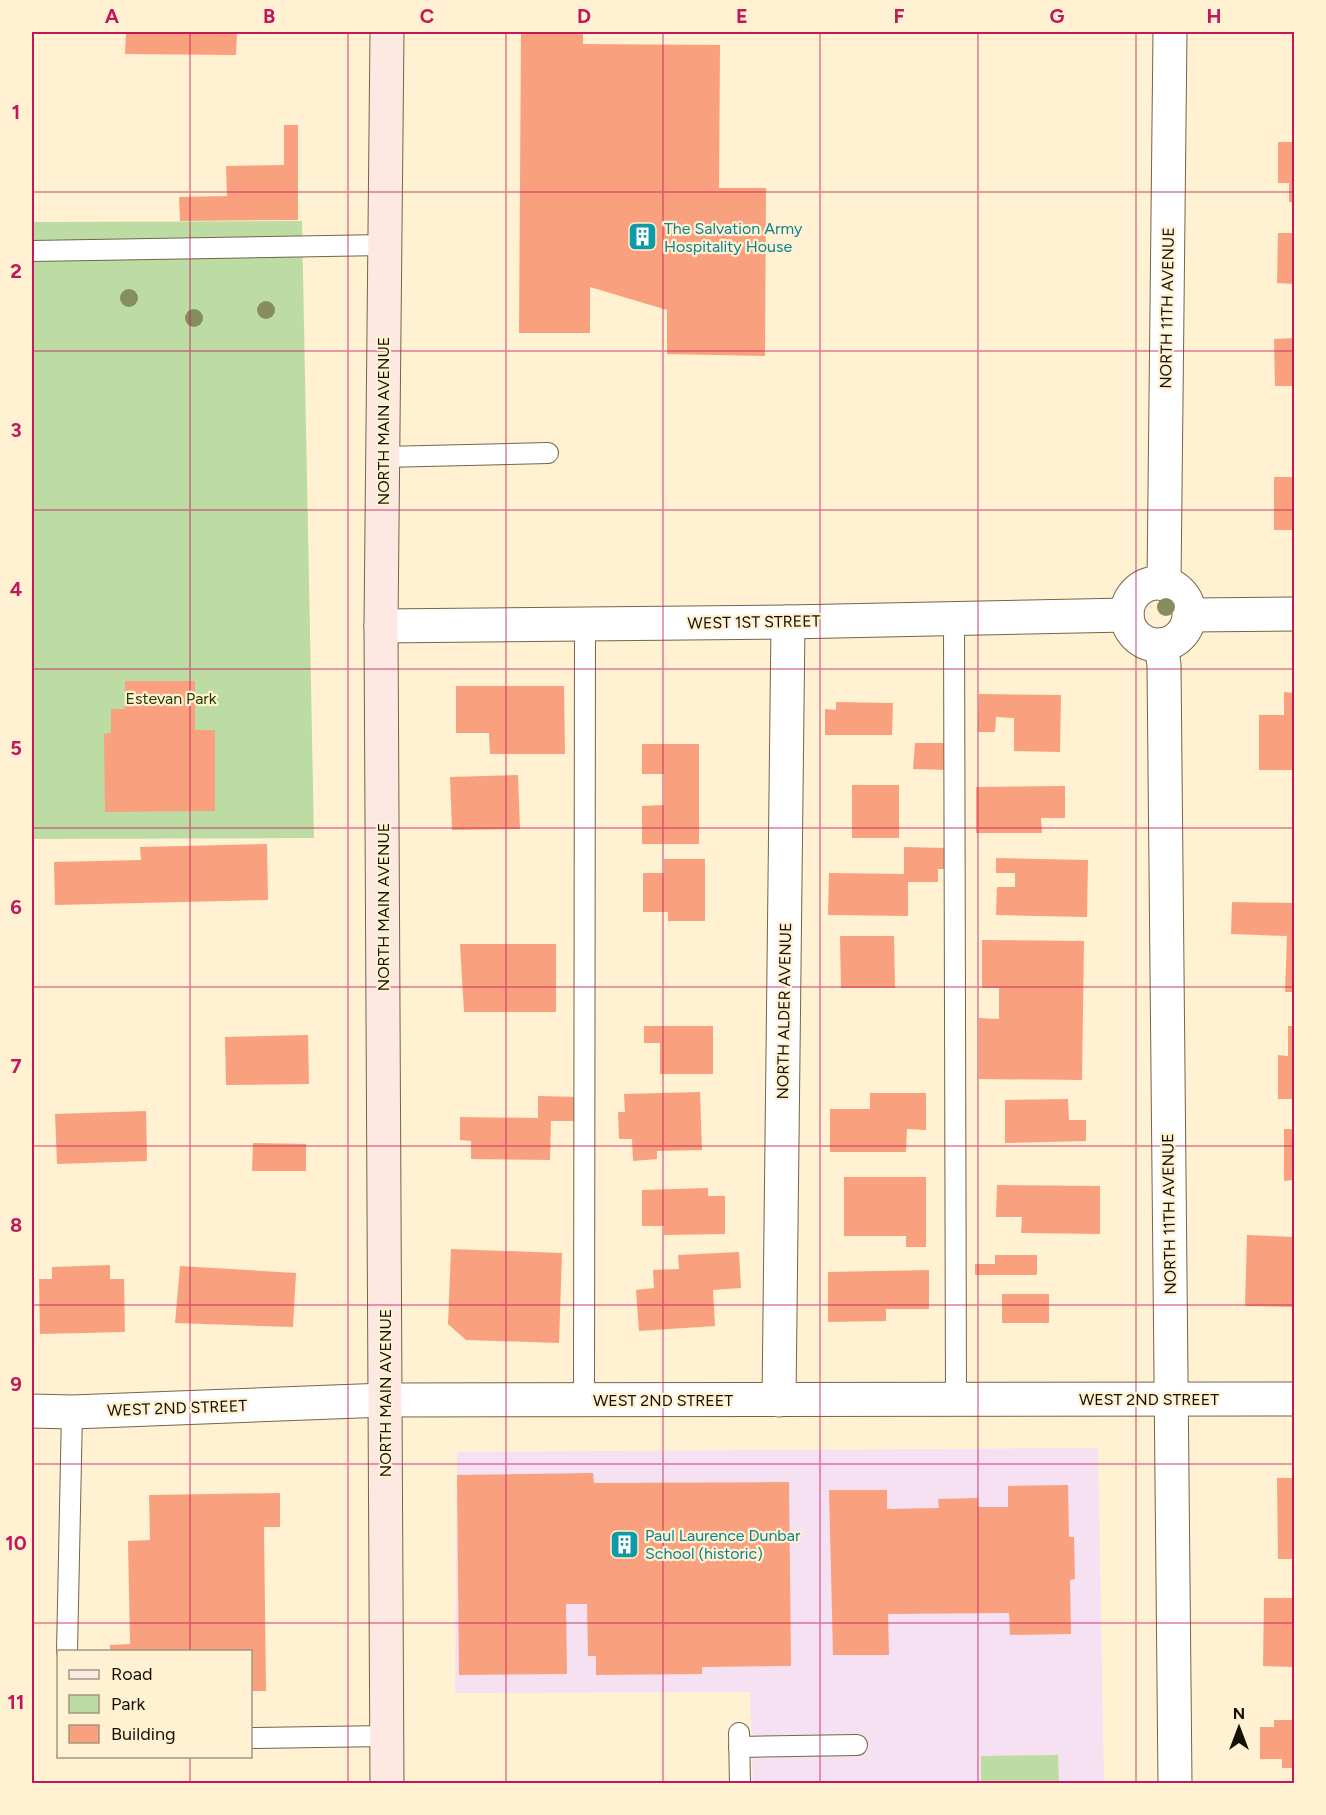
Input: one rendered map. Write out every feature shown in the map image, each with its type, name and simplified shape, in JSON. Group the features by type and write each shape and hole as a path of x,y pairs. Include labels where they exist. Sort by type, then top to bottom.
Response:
{"main road":[{"name":"NORTH MAIN AVENUE","path":"387,32 381,626 387,1784"}],"street":[{"name":"NORTH 11TH AVENUE","path":"1164,584 1170,32"},
{"path":"1151,584 1164,584 1180,592 1186,600 1190,615 1186,630 1179,638 1171,643 1151,645 1134,634 1126,615 1133,595 1141,588 1151,584"},
{"path":"1190,615 1294,614"},
{"name":"WEST 1ST STREET","path":"381,626 788,622 1126,615"},
{"name":"NORTH ALDER AVENUE","path":"779,1400 788,622"},
{"name":"NORTH 11TH AVENUE","path":"1161,645 1164,665 1175,1784"},
{"name":"WEST 2ND STREET","path":"32,1411 72,1412 385,1400 1294,1399"}],"lane":[{"path":"32,251 384,245"},
{"path":"383,457 548,453"},
{"path":"954,618 956,1400"},
{"path":"584,1400 585,624"},
{"path":"67,1650 72,1412"},
{"path":"252,1738 386,1736"},
{"path":"740,1784 739,1740 857,1745"}],"shaded area":[{"path":"1098,1448 1104,1783 753,1783 750,1692 455,1693 457,1452"}],"green space":[{"name":"Estevan Park","path":"302,221 314,838 32,839 32,222"},
{"path":"1058,1755 1059,1783 981,1783 981,1756"}],"building":[{"path":"126,32 237,32 236,55 125,54"},
{"name":"The Salvation Army Hospitality House","path":"521,32 583,32 583,44 720,45 719,188 766,188 765,356 667,354 667,310 590,287 590,333 519,333"},
{"path":"284,125 298,125 298,220 180,221 179,197 227,196 226,166 284,165"},
{"path":"1278,142 1294,142 1294,202 1289,202 1289,183 1278,183"},
{"path":"1278,233 1294,233 1294,284 1277,283"},
{"path":"1294,338 1294,386 1275,386 1274,339"},
{"path":"1274,477 1294,477 1294,530 1274,530"},
{"path":"125,681 195,681 195,730 215,730 215,811 105,812 104,734 111,733 111,709 125,709"},
{"path":"456,686 564,686 565,754 490,754 489,733 456,733"},
{"path":"1284,692 1294,693 1294,770 1259,770 1259,715 1284,715"},
{"path":"979,694 1061,695 1060,752 1014,751 1014,718 996,717 995,732 978,732"},
{"path":"836,702 893,703 892,735 825,735 825,709 836,710"},
{"path":"915,743 948,743 948,770 913,769"},
{"path":"642,744 699,744 699,844 642,844 642,806 664,805 664,774 642,774"},
{"path":"518,775 520,829 452,830 450,777"},
{"path":"852,785 899,785 899,838 852,838"},
{"path":"1065,786 1065,818 1041,818 1042,833 976,833 976,787"},
{"path":"267,844 268,900 55,905 54,862 141,860 140,847"},
{"path":"904,847 946,848 946,869 938,869 938,882 908,882 908,916 828,915 829,873 904,874"},
{"path":"996,858 1088,860 1087,917 996,915 997,887 1015,887 1015,873 996,873"},
{"path":"664,859 705,859 705,921 668,921 668,912 643,912 643,873 664,873"},
{"path":"1232,902 1294,903 1294,992 1285,992 1287,936 1231,934"},
{"path":"840,936 894,936 895,988 841,988"},
{"path":"982,940 1084,941 1082,1080 979,1079 979,1018 999,1019 999,988 982,988"},
{"path":"460,944 556,944 556,1012 464,1012"},
{"path":"644,1026 713,1026 713,1074 660,1074 660,1043 644,1043"},
{"path":"1288,1026 1294,1026 1294,1099 1278,1099 1278,1055 1288,1056"},
{"path":"308,1035 309,1084 226,1085 225,1037"},
{"path":"700,1092 702,1150 657,1151 657,1159 633,1161 632,1139 619,1139 618,1112 625,1112 624,1094"},
{"path":"870,1093 926,1093 926,1130 907,1129 906,1152 830,1152 830,1109 870,1109"},
{"path":"538,1096 580,1097 579,1121 551,1121 550,1160 471,1159 471,1141 460,1140 460,1117 538,1118"},
{"path":"1068,1099 1069,1120 1086,1120 1086,1141 1005,1143 1005,1100"},
{"path":"146,1111 147,1161 57,1164 55,1114"},
{"path":"1284,1129 1294,1129 1294,1180 1284,1181"},
{"path":"253,1143 306,1144 306,1171 252,1171"},
{"path":"844,1177 926,1177 926,1247 906,1247 906,1236 844,1236"},
{"path":"997,1185 1100,1186 1100,1234 1021,1233 1022,1217 996,1217"},
{"path":"708,1188 708,1196 725,1196 725,1234 664,1235 664,1226 642,1226 642,1190"},
{"path":"1247,1235 1294,1237 1294,1307 1245,1306"},
{"path":"451,1249 562,1253 559,1343 466,1340 448,1324"},
{"path":"739,1252 741,1288 713,1290 715,1326 639,1331 636,1290 654,1288 653,1270 679,1269 678,1255"},
{"path":"995,1255 1037,1255 1037,1275 975,1275 975,1264 995,1264"},
{"path":"110,1265 110,1279 124,1279 125,1332 40,1334 39,1279 52,1279 52,1267"},
{"path":"180,1266 296,1273 293,1327 175,1323"},
{"path":"929,1270 929,1309 886,1309 886,1321 828,1322 828,1272"},
{"path":"1002,1294 1049,1294 1049,1323 1002,1323"},
{"name":"Paul Laurence Dunbar School (historic)","path":"593,1473 594,1483 789,1482 791,1666 702,1667 702,1674 596,1675 596,1656 588,1656 587,1604 566,1604 567,1674 459,1675 457,1475"},
{"path":"1277,1478 1294,1478 1294,1559 1278,1559"},
{"name":"Paul Laurence Dunbar School (historic)","path":"1068,1485 1069,1537 1074,1537 1075,1579 1070,1580 1071,1634 1010,1635 1009,1613 888,1614 889,1655 833,1655 829,1490 887,1490 887,1509 939,1508 938,1499 978,1498 978,1507 1008,1507 1008,1486"},
{"path":"280,1493 280,1527 264,1527 266,1691 252,1691 252,1650 110,1650 110,1645 130,1644 128,1541 150,1540 149,1495"},
{"path":"1264,1598 1294,1598 1294,1667 1263,1666"},
{"path":"1274,1720 1294,1720 1294,1768 1282,1768 1282,1759 1260,1759 1260,1727 1274,1727"}],"place":[{"name":"The Salvation Army Hospitality House","path":"643,237"},
{"name":"Paul Laurence Dunbar School (historic)","path":"624,1544"}]}
